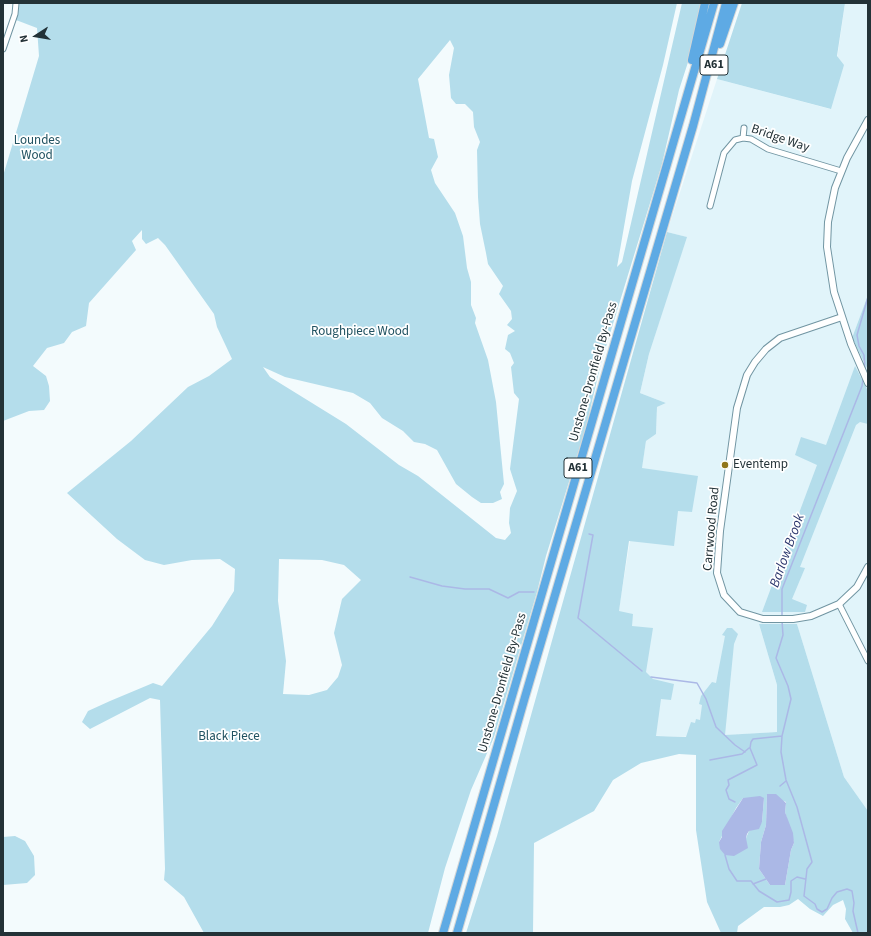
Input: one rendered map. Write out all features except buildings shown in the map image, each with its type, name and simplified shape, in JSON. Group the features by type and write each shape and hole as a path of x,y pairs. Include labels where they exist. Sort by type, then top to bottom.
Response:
{"highway":[{"name":"A61","path":"684,104 705,3"},
{"name":"Unstone-Dronfield By-Pass","path":"443,933 714,3"},
{"name":"Unstone-Dronfield By-Pass","path":"458,933 529,682 693,126 726,3"},
{"name":"A61","path":"693,126 734,3"}],"street":[{"path":"3,49 15,14 16,3"},
{"path":"868,120 842,171 830,207 827,248 830,278 842,317 861,369 868,383"},
{"path":"742,138 744,128"},
{"name":"Bridge Way","path":"710,206 724,153 735,140 742,138 751,139 768,149 842,171"},
{"name":"Carrwood Road","path":"839,604 811,616 793,619 773,620 754,618 740,612 731,604 722,590 717,573 720,531 739,396 747,375 755,362 775,342 794,332 842,317"},
{"path":"868,567 857,587 839,604 868,661"}],"shaded area":[{"path":"845,3 868,3 868,295 852,338 868,370 868,811 844,777 797,624 759,624 777,685 777,732 696,737 632,735 614,640 646,441 656,434 657,407 666,403 640,393 649,354 686,237 667,232 717,79 830,109"},
{"path":"767,794 776,794 786,803 785,812 793,833 794,843 791,850 785,885 770,885 759,869 761,842 766,825"},
{"path":"760,796 764,798 762,822 759,829 749,831 747,834 746,838 748,848 734,856 725,855 720,849 719,842 722,837 722,831 743,798"}],"green space":[{"path":"18,3 677,3 663,65 632,181 617,267 622,262 682,3 701,3 690,56 679,90 662,164 601,363 586,427 546,556 537,592 494,737 471,790 445,868 428,933 204,933 184,897 164,880 165,869 160,700 150,698 90,729 82,722 88,711 110,701 153,683 162,686 212,626 234,591 235,569 220,559 192,560 164,565 145,560 117,539 67,493 131,441 188,387 209,376 232,359 217,327 214,314 165,245 158,238 146,244 142,239 142,230 132,241 136,250 89,303 86,326 72,332 64,343 47,348 33,366 46,376 49,386 50,401 44,410 29,411 3,421 3,176 39,56 37,28 16,20","holes":["450,40 454,48 449,75 451,98 456,104 465,104 473,112 474,127 480,142 477,150 478,197 480,224 488,264 503,286 499,294 511,311 512,319 507,325 515,331 508,335 505,349 510,353 514,363 511,367 514,393 519,399 510,469 517,491 510,508 509,523 511,533 505,540 496,538 418,476 399,465 346,424 270,377 263,367 285,377 353,393 370,403 382,418 403,431 414,442 425,444 437,450 456,484 472,497 481,503 493,503 502,499 500,492 504,484 496,402 488,360 475,323 476,318 471,305 471,282 467,268 463,236 455,213 435,183 431,170 438,157 434,139 429,138 418,79","279,559 322,560 344,565 361,580 342,599 334,633 342,665 338,677 327,690 309,695 283,694 286,661 278,601"]},
{"path":"742,3 845,3 837,56 844,65 831,109 717,79"},
{"path":"667,232 687,237 649,354 640,393 666,403 657,407 656,434 646,441 642,468 698,476 692,512 678,511 674,546 629,541 619,611 633,614 632,626 653,628 646,672 653,679 674,684 671,700 661,699 656,736 686,737 691,722 695,723 696,719 700,720 702,705 699,704 701,696 712,682 716,683 725,636 722,635 727,628 732,628 738,634 734,644 725,735 777,732 777,685 759,624 797,624 844,777 868,811 868,933 853,933 845,919 846,909 843,900 833,905 823,916 810,909 798,899 789,905 780,907 764,907 738,926 737,933 721,933 707,902 696,830 696,755 679,754 641,763 613,780 594,811 534,843 533,933 466,933 497,836","holes":["767,794 786,802 785,812 794,843 791,850 785,885 770,885 759,869 761,842 766,825","743,798 764,798 762,822 749,831 746,838 719,842 736,808"]},
{"path":"868,295 868,370 852,338"},
{"path":"855,366 868,391 868,424 860,422 856,425 800,567 805,568 792,599 807,605 805,612 762,612 817,465 795,455 801,437 826,445"},
{"path":"15,836 25,841 34,856 35,875 27,883 3,885 3,837"}],"waterway":[{"name":"Barlow Brook","path":"865,369 864,355 859,346 857,335 868,297"},
{"name":"Barlow Brook","path":"782,617 782,589 862,386 863,379"},
{"path":"589,534 593,535 578,618 642,671"},
{"path":"410,577 442,586 465,589 489,589 508,598 519,592 534,592"},
{"name":"Barlow Brook","path":"782,621 783,635 776,658 788,686 791,699 782,736 781,752 786,780 797,807 812,862 807,869 804,896 815,904 817,909 822,912 827,909 832,898 837,892 847,889 852,891 854,903 853,911 858,933"},
{"path":"651,677 697,683 706,699 716,727 735,745 745,752"},
{"path":"735,802 729,799 726,790 729,785 728,780 757,765 750,748 753,739 782,736"},
{"path":"710,760 742,754 749,748"},
{"path":"780,786 786,781"},
{"path":"725,855 729,869 737,881 751,881 759,891 777,902 789,900 791,881 797,877 805,879"},
{"path":"753,884 766,879"}],"place":[{"name":"Eventemp","path":"725,465"}],"park label":[{"name":"Loundes Wood","path":"37,148"},
{"name":"Roughpiece Wood","path":"360,332"},
{"name":"Black Piece","path":"229,737"}]}
